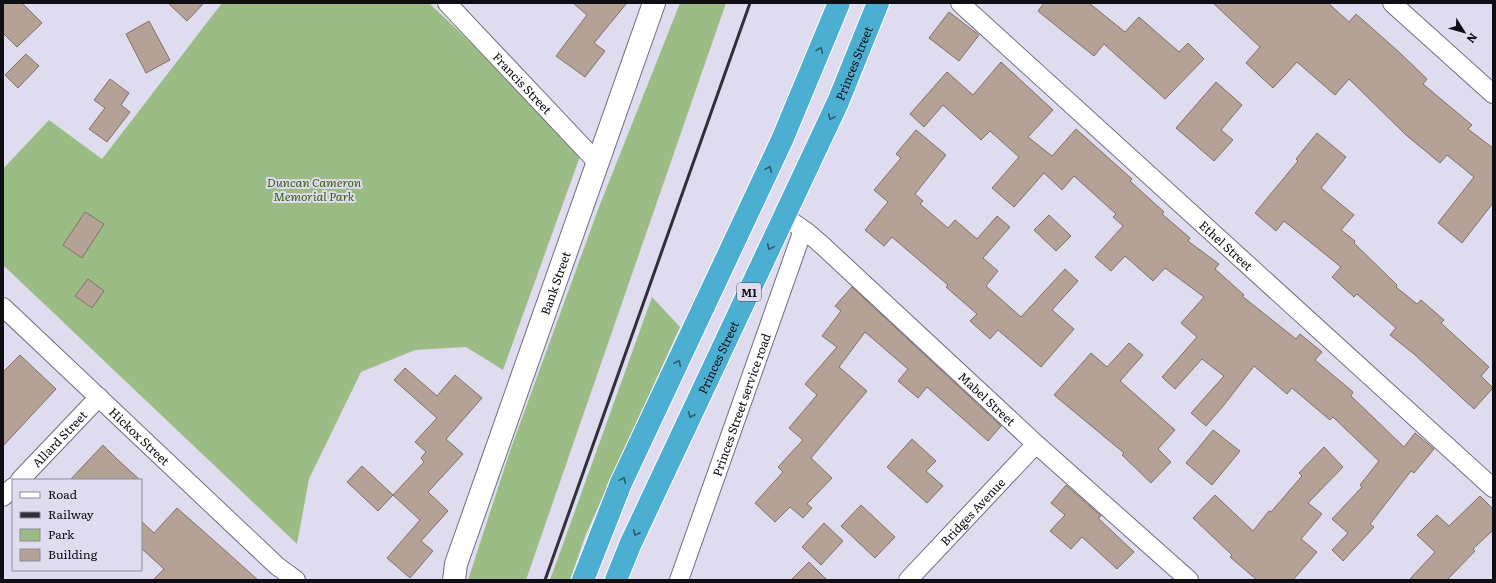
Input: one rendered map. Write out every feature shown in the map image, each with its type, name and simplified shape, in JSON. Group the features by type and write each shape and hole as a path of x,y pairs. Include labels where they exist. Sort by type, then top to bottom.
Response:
{"highway":[{"path":"583,580 621,483 754,201 813,68 839,3"},
{"name":"Princes Street","path":"616,580 633,538 838,102 878,3"},
{"path":"754,201 784,217"}],"main road":[{"name":"Bank Street","path":"451,575 654,3"}],"street":[{"name":"Francis Street","path":"447,3 597,162"},
{"name":"Ethel Street","path":"960,3 1493,488"},
{"path":"1392,3 1493,94"},
{"name":"Mabel Street","path":"784,217 829,251 1036,444 1189,580"},
{"name":"Princes Street service road","path":"679,580 803,230"},
{"name":"Hickox Street","path":"3,307 277,566 296,580"},
{"name":"Allard Street","path":"21,479 99,397"},
{"name":"Bridges Avenue","path":"908,580 1036,444"},
{"path":"3,497 12,488"},
{"name":"Hickox Street","path":"277,566 288,580"}],"green space":[{"name":"Duncan Cameron Memorial Park","path":"222,3 429,3 583,148 503,370 466,347 415,350 361,372 309,479 297,544 3,265 3,169 49,120 102,159"},
{"path":"680,3 726,3 526,580 468,580 510,451 599,207"},
{"path":"652,297 680,327 586,534 570,580 550,580"}],"building":[{"path":"3,3 22,3 42,23 17,47 3,33"},
{"path":"168,3 204,3 187,21"},
{"path":"573,3 627,3 594,43 605,51 585,77 556,56 587,15"},
{"path":"1044,3 1089,3 1125,32 1139,17 1179,52 1188,43 1204,59 1165,99 1104,44 1094,56 1038,11"},
{"path":"1213,3 1328,3 1349,22 1356,14 1399,52 1427,79 1423,84 1472,125 1468,129 1493,148 1493,203 1462,243 1438,223 1474,177 1447,155 1440,163 1406,135 1349,79 1335,95 1297,62 1273,88 1246,63 1260,47"},
{"path":"949,12 979,35 959,61 929,38"},
{"path":"149,21 170,60 146,73 126,34"},
{"path":"26,54 39,66 18,88 5,75"},
{"path":"1001,62 1053,110 1028,137 1052,156 1076,129 1132,179 1130,181 1164,212 1162,214 1190,238 1188,241 1219,264 1215,269 1244,295 1242,296 1296,339 1300,334 1322,352 1315,360 1353,392 1351,396 1404,447 1415,433 1434,449 1414,473 1411,471 1370,524 1374,527 1343,561 1332,550 1348,533 1332,519 1362,487 1360,485 1379,461 1333,417 1330,420 1292,388 1287,394 1254,366 1206,426 1191,413 1224,376 1202,359 1175,389 1162,377 1197,337 1181,323 1204,297 1165,268 1153,281 1125,256 1111,271 1095,257 1123,226 1113,217 1116,214 1074,176 1062,190 1044,173 1014,207 992,188 1019,157 990,131 981,140 943,105 924,127 910,114 947,72 973,95"},
{"path":"110,79 129,93 121,105 130,112 107,142 89,129 105,108 94,100"},
{"path":"1216,82 1242,105 1221,130 1233,140 1214,161 1176,128"},
{"path":"916,130 946,155 915,194 923,201 920,204 948,228 955,220 977,239 997,216 1010,227 983,258 998,271 986,286 1021,317 1065,269 1078,281 1052,310 1074,329 1041,367 998,330 990,339 970,321 977,314 946,287 948,285 892,237 884,246 865,230 888,202 874,190 901,158 896,154"},
{"path":"1317,133 1346,157 1321,188 1354,215 1341,230 1355,241 1354,243 1397,285 1396,287 1417,304 1421,300 1444,320 1441,323 1489,367 1481,376 1493,388 1474,409 1414,354 1390,335 1396,328 1357,294 1354,297 1332,277 1341,267 1284,221 1276,231 1255,213 1298,161 1296,159"},
{"path":"85,212 104,224 82,258 63,245"},
{"path":"1049,215 1071,236 1056,251 1034,230"},
{"path":"88,279 104,291 92,308 75,296"},
{"path":"852,287 1001,426 988,441 927,387 918,398 898,381 908,369 865,332 839,367 867,391 811,458 832,478 807,504 812,508 803,518 790,507 775,522 755,503 783,472 778,467 803,440 789,428 817,395 805,384 837,347 822,336 841,311 835,306"},
{"path":"1129,343 1143,355 1120,381 1175,430 1158,449 1171,462 1151,483 1122,455 1124,453 1054,395 1091,353 1107,367"},
{"path":"20,355 56,389 3,446 3,372"},
{"path":"405,368 437,396 455,375 482,398 446,439 463,454 428,492 448,511 421,541 433,551 410,578 387,558 420,520 393,495 424,462 421,458 426,452 415,442 437,418 394,380"},
{"path":"1213,430 1240,451 1212,485 1186,463"},
{"path":"912,439 936,461 926,471 943,486 927,503 887,467"},
{"path":"103,445 139,479 71,479"},
{"path":"1324,447 1343,467 1308,503 1322,514 1301,539 1317,552 1293,580 1257,580 1230,557 1232,555 1193,518 1215,495 1253,531 1269,511 1271,512 1302,476 1299,473"},
{"path":"362,466 393,495 378,511 347,482"},
{"path":"1066,485 1101,516 1098,518 1134,552 1117,569 1082,537 1071,549 1050,531 1065,515 1051,503"},
{"path":"1480,496 1493,509 1493,530 1473,549 1475,551 1447,580 1409,580 1435,552 1417,535 1437,515 1449,526"},
{"path":"861,505 895,537 875,558 841,526"},
{"path":"177,508 258,580 153,580 164,569 142,549 142,522 154,533"},
{"path":"824,523 843,541 821,565 802,547"},
{"path":"809,562 827,580 791,580"}],"railway":[{"path":"545,580 750,3"}]}
